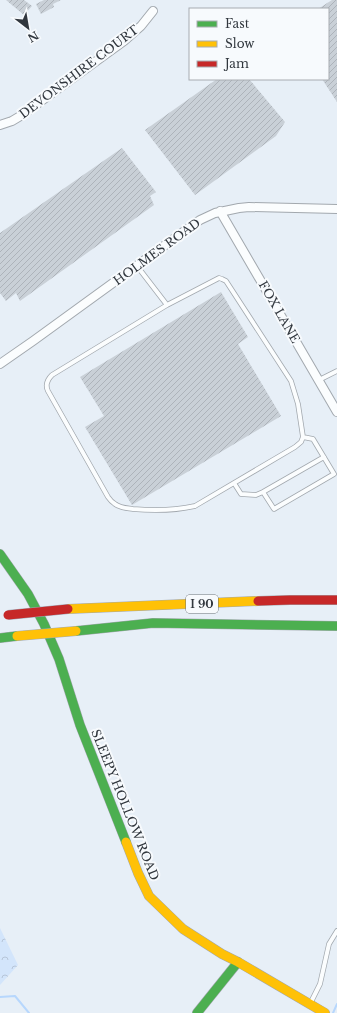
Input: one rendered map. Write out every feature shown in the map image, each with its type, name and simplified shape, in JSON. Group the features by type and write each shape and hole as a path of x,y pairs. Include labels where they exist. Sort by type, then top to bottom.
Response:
{"main road":[{"name":"SLEEPY HOLLOW ROAD","path":"0,554 28,594 44,624 59,660 80,725 138,873 149,896 183,930 325,1013"},
{"name":"I 90","path":"4,616 68,609 290,600 337,600"},
{"name":"I 90","path":"0,638 153,624 337,626"},
{"path":"197,1013 238,962"}],"street":[{"name":"DEVONSHIRE COURT","path":"0,125 12,121 22,115 124,41 141,26 153,11"},
{"name":"HOLMES ROAD","path":"0,364 200,220 208,216 233,208 249,207 337,209"},
{"name":"FOX LANE","path":"220,211 337,412"}],"lane":[{"path":"137,266 166,306"},
{"path":"219,278 226,281 291,381 298,404 303,437 301,442 295,447 195,506 164,511 121,507 114,504 108,497 46,388 47,382 52,375 166,306 219,278"},
{"path":"318,380 337,371"},
{"path":"264,492 274,509 334,474 313,439 303,437"},
{"path":"234,483 241,494 256,495 264,492 324,456"},
{"path":"310,1004 320,984 329,944 337,931"}],"green space":[{"path":"0,928 18,965 0,985"}],"building":[{"path":"6,0 24,0 32,6 24,15"},
{"path":"44,0 61,0 53,4 54,7 41,14 36,4"},
{"path":"332,0 337,0 337,102 323,80 329,80 329,8 320,8"},
{"path":"216,80 250,80 285,122 276,136 195,195 145,130"},
{"path":"122,148 156,192 150,196 154,205 20,301 16,293 6,301 0,293 0,233"},
{"path":"221,292 248,337 238,344 281,416 132,505 85,427 104,416 80,377"}],"waterway":[{"path":"0,997 15,996 29,1013"},
{"path":"333,1013 337,1004"}],"traffic: fast":[{"path":"0,554 28,594 44,624 59,659 80,725 126,842"},
{"path":"76,631 153,623 337,626"},
{"path":"0,638 17,636"},
{"path":"197,1013 238,962"}],"traffic: slow":[{"path":"68,609 258,601"},
{"path":"17,636 76,631"},
{"path":"126,842 149,896 183,929 222,954 325,1013"}],"traffic: jam":[{"path":"258,601 337,600"},
{"path":"8,615 68,609"}]}
